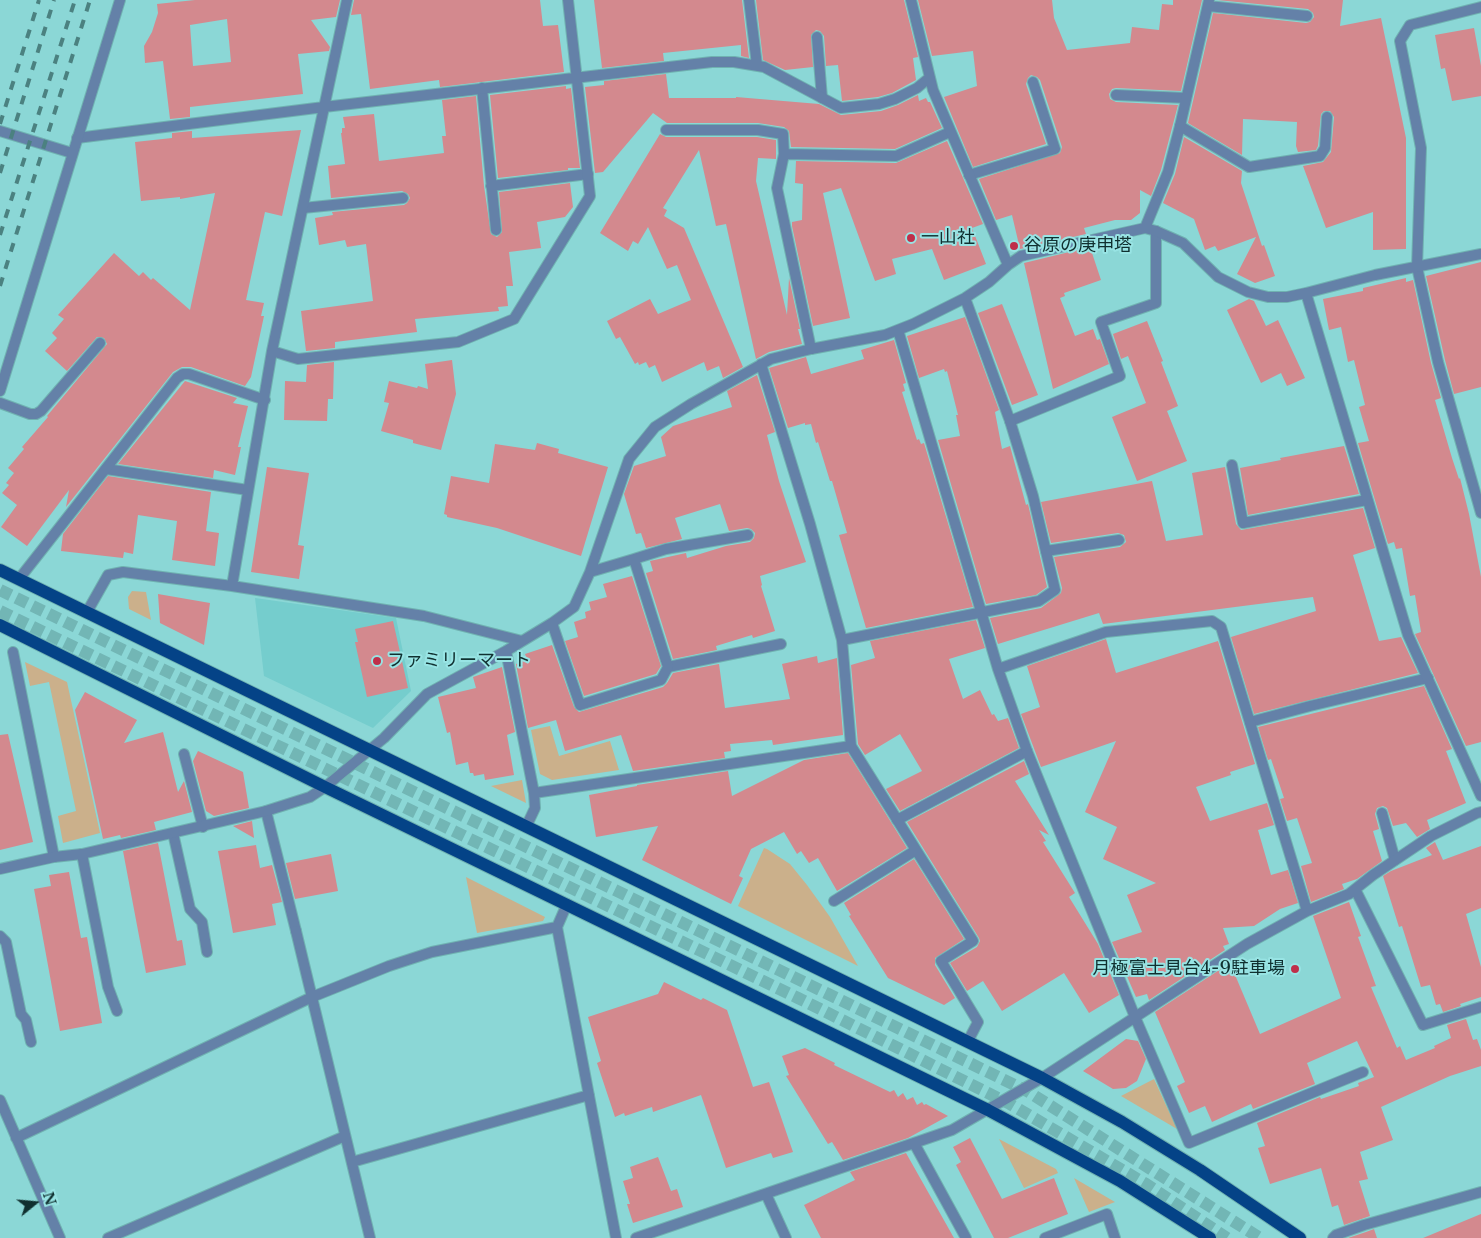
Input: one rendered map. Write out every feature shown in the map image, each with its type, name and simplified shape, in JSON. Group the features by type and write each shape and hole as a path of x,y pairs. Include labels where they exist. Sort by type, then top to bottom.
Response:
{"main road":[{"path":"0,570 1042,1078 1122,1122 1180,1158 1300,1238"},
{"path":"0,625 325,787 988,1110 1120,1181 1210,1238"}],"street":[{"path":"0,391 120,0"},
{"path":"232,586 272,351 347,0"},
{"path":"272,351 298,359 458,342 514,318 590,196 568,0"},
{"path":"749,0 757,65"},
{"path":"911,0 929,78 968,175 1008,265"},
{"path":"1144,228 1168,172 1208,3 1307,16"},
{"path":"1481,7 1410,25 1400,41 1421,148 1417,267 1438,362 1481,513"},
{"path":"817,37 822,98"},
{"path":"77,138 482,88 712,62 757,65 841,108 879,104 895,99 917,88 929,78"},
{"path":"968,175 1055,149 1033,82"},
{"path":"482,88 496,230"},
{"path":"1116,95 1186,98"},
{"path":"1180,126 1249,167 1320,156 1325,148 1327,117"},
{"path":"666,130 758,130 783,134 784,154 776,188 811,349"},
{"path":"0,131 72,153"},
{"path":"784,154 896,156 950,132"},
{"path":"491,186 588,174"},
{"path":"302,208 403,198"},
{"path":"0,869 54,857 82,854 203,827 266,811 310,797 371,750 427,694 506,651 574,607 590,572 629,459 655,427 691,404 771,359 811,349 885,335 965,298 989,282 1021,256 1144,228 1156,231 1183,243 1218,276 1248,292 1277,297 1306,293 1375,275 1481,254"},
{"path":"1010,421 1120,376 1101,322 1156,303 1156,231"},
{"path":"1306,293 1408,635 1481,796"},
{"path":"842,640 1039,601 1055,590 1033,496 1010,421 965,298"},
{"path":"898,330 998,669 1027,751 1135,1017 1189,1143"},
{"path":"0,403 30,414 36,414 41,411 100,342"},
{"path":"761,364 810,524 842,640 850,746 973,940 941,960 978,1022 968,1041"},
{"path":"19,579 177,378 183,374 189,374 264,400"},
{"path":"1232,465 1243,523 1367,500"},
{"path":"106,469 248,490"},
{"path":"590,572 666,549 748,536"},
{"path":"1046,551 1119,540"},
{"path":"552,623 580,705 661,680 668,667 634,559"},
{"path":"87,612 108,575 123,572 232,586 424,616 522,641"},
{"path":"998,669 1106,632 1212,621 1222,627 1307,911"},
{"path":"668,667 781,644"},
{"path":"506,651 534,793 535,808 526,826"},
{"path":"13,652 54,857"},
{"path":"1250,722 1428,678"},
{"path":"534,793 850,746"},
{"path":"897,820 1027,751"},
{"path":"184,754 203,827"},
{"path":"266,811 370,1238"},
{"path":"636,1238 952,1130 1042,1078 1247,944 1307,911 1349,894 1373,875 1431,836 1481,812"},
{"path":"1382,813 1395,860"},
{"path":"173,833 190,909 202,922 208,952"},
{"path":"834,901 916,850"},
{"path":"82,854 108,987 117,1011"},
{"path":"1355,889 1423,1025 1481,1007"},
{"path":"567,904 557,927 616,1238"},
{"path":"16,1138 312,997 389,966 432,952 557,927"},
{"path":"0,936 6,942 21,1014 26,1020 30,1042"},
{"path":"1180,1158 1189,1143 1363,1072"},
{"path":"352,1162 589,1095"},
{"path":"0,1100 60,1238"},
{"path":"108,1238 345,1136"},
{"path":"914,1143 966,1238"},
{"path":"1333,1238 1336,1235 1364,1225 1481,1192"},
{"path":"766,1194 786,1238"},
{"path":"1045,1238 1107,1214 1115,1238"}],"shaded area":[{"path":"132,591 146,592 151,620 129,609 128,597"},
{"path":"255,598 396,618 411,691 373,728 264,676"},
{"path":"25,662 67,682 100,833 63,843 58,816 76,811 49,682 30,686"},
{"path":"550,726 559,756 610,741 619,770 552,780 540,774 531,730"},
{"path":"522,780 526,803 491,786"},
{"path":"764,848 790,864 807,885 830,917 858,966 738,906"},
{"path":"466,877 545,917 543,921 477,933"},
{"path":"1154,1079 1177,1129 1121,1096"},
{"path":"999,1139 1056,1169 1058,1173 1024,1188"},
{"path":"1074,1178 1115,1202 1089,1212"}],"building":[{"path":"195,0 340,0 336,17 311,20 330,47 329,51 298,54 303,94 190,107 190,117 170,119 163,61 145,63 144,46 152,32 158,13 157,4","holes":["227,19 231,62 193,66 190,25"]},
{"path":"354,0 540,0 543,26 558,25 564,72 440,87 439,80 370,89 361,14 351,15"},
{"path":"594,0 742,0 749,58 741,56 741,45 663,53 664,61 602,68"},
{"path":"756,0 904,0 918,57 913,58 916,80 892,93 878,97 842,101 838,65 826,66 824,36 820,31 816,30 811,35 813,67 785,70 763,60"},
{"path":"918,0 1052,0 1054,18 1067,50 1130,43 1132,27 1159,30 1162,4 1173,5 1173,0 1202,0 1181,91 1116,88 1112,89 1109,94 1110,99 1116,102 1178,105 1161,170 1151,196 1140,190 1140,213 1131,220 1115,220 1084,228 1086,234 1020,249 1012,215 996,220 979,179 1060,153 1062,147 1040,80 1031,75 1026,84 1046,144 973,167 944,97 977,86 973,51 932,56"},
{"path":"1217,0 1343,0 1340,26 1381,18 1406,138 1406,249 1373,250 1373,212 1326,228 1303,166 1323,162 1331,152 1334,117 1330,111 1324,111 1321,114 1316,150 1298,152 1296,146 1297,122 1243,119 1242,155 1188,123 1213,13 1306,23 1310,22 1314,17 1313,13 1308,9"},
{"path":"1474,28 1481,66 1481,96 1452,101 1445,68 1441,69 1435,35"},
{"path":"666,74 669,98 736,97 819,104 841,115 881,111 918,95 919,101 926,98 930,102 942,128 895,149 791,147 789,131 784,127 758,123 667,123 653,113 603,172 595,173 585,87 604,85 604,81"},
{"path":"566,86 566,89 571,88 580,168 498,178 490,95"},
{"path":"476,96 484,186 491,234 497,237 502,232 499,192 570,183 573,207 565,217 537,222 541,248 509,252 513,286 506,286 508,306 498,307 499,311 415,319 417,332 335,342 335,348 306,351 301,311 373,301 366,244 347,247 345,240 319,245 315,218 333,215 332,212 404,205 410,198 408,194 402,191 331,198 328,166 345,164 341,133 342,128 345,128 343,117 374,114 379,161 444,153 442,136 446,136 442,100"},
{"path":"301,130 282,216 265,212 246,300 264,303 261,316 264,316 251,377 245,386 191,367 182,367 173,372 66,507 69,490 27,546 1,527 17,505 2,493 9,485 6,483 14,473 8,468 24,449 22,447 107,344 104,338 97,337 67,371 45,351 57,338 52,333 64,319 58,315 114,253 139,276 143,272 151,280 153,278 190,310 215,193 180,199 180,197 141,201 135,142 172,138 172,133 192,131 192,138"},
{"path":"660,134 666,137 757,137 776,140 776,159 758,158 756,181 787,315 789,278 802,344 769,352 756,359 726,224 716,226 699,150 663,208 667,210 664,216 684,228 743,367 723,378 719,366 707,371 704,362 662,382 655,365 649,368 646,362 639,365 638,362 635,364 620,337 616,339 607,321 650,299 658,314 691,300 677,265 667,269 648,227 638,244 633,241 628,251 600,233"},
{"path":"1184,137 1242,171 1241,183 1262,246 1264,245 1275,276 1255,283 1237,274 1256,237 1218,251 1215,246 1205,250 1194,219 1163,203 1175,174"},
{"path":"947,141 983,224 972,228 986,264 944,280 932,249 892,259 896,274 875,281 841,188 823,193 850,318 813,326 792,226 792,222 802,220 803,184 795,183 796,161 896,163"},
{"path":"1090,247 1101,280 1064,293 1065,296 1060,298 1075,336 1093,329 1097,340 1100,339 1109,364 1053,389 1024,263"},
{"path":"1481,262 1481,387 1454,394 1426,276"},
{"path":"1406,278 1406,282 1413,280 1431,363 1441,398 1435,400 1452,458 1460,478 1481,577 1481,742 1466,746 1415,634 1421,632 1415,595 1410,596 1402,548 1396,549 1394,542 1388,544 1358,443 1369,441 1359,407 1365,405 1354,360 1348,362 1341,327 1329,330 1323,299 1363,291 1363,288"},
{"path":"1249,299 1254,301 1266,326 1278,320 1305,378 1287,386 1281,373 1261,383 1227,310"},
{"path":"1002,304 1038,395 1012,405 978,313"},
{"path":"965,317 999,410 995,412 1002,449 1010,446 1026,505 1028,504 1047,587 1036,595 986,604 938,440 960,436 956,415 958,415 947,371 945,372 944,369 919,378 907,336"},
{"path":"1147,321 1178,406 1167,411 1187,461 1137,481 1112,417 1146,403 1128,356 1121,359 1113,334"},
{"path":"894,340 906,383 903,384 905,391 902,392 917,440 919,439 921,444 924,443 973,607 866,628 839,535 847,533 818,442 816,443 811,424 805,425 805,423 788,428 769,368 806,357 811,374 864,359 861,350"},
{"path":"452,360 456,394 441,450 413,443 413,440 381,431 389,403 384,402 389,381 428,389 425,364"},
{"path":"334,362 333,399 328,399 327,421 284,420 285,381 306,382 307,365"},
{"path":"757,375 775,432 767,435 779,481 806,562 760,576 761,586 775,631 753,638 752,635 716,646 717,650 673,659 646,573 653,571 650,561 686,553 687,558 726,546 750,542 754,538 755,533 747,528 729,531 720,504 675,518 682,539 646,548 641,533 636,534 624,494 634,466 666,456 661,437 673,426 732,407 727,391"},
{"path":"185,381 237,398 233,403 248,406 238,447 241,447 235,475 214,470 213,478 118,464"},
{"path":"537,443 559,449 558,453 608,467 581,556 497,528 447,517 444,514 451,476 489,483 495,444 535,450"},
{"path":"1344,446 1359,494 1248,515 1240,468 1281,460 1280,458"},
{"path":"267,467 309,473 298,545 304,546 299,579 251,572"},
{"path":"1225,467 1236,524 1241,530 1363,508 1375,548 1353,555 1379,641 1401,637 1418,673 1254,714 1231,637 1316,611 1313,597 1103,624 1099,613 998,644 990,618 1041,608 1061,593 1062,588 1054,557 1120,547 1126,542 1124,535 1118,533 1051,543 1041,502 1152,481 1166,541 1203,535 1192,473"},
{"path":"108,476 211,492 206,531 219,533 215,566 172,560 177,521 138,515 133,554 124,552 123,558 61,551 63,534"},
{"path":"632,576 661,666 656,674 584,696 565,641 578,637 574,622 586,618 585,612 591,610 589,602 607,597 603,584"},
{"path":"158,594 210,603 204,645 160,623"},
{"path":"976,620 985,648 949,659 963,699 980,690 992,715 994,714 998,721 1008,718 1019,748 900,811 886,789 922,771 900,734 865,755 858,744 851,665 875,658 870,641"},
{"path":"393,621 408,688 367,697 355,642 358,642 355,629"},
{"path":"1106,639 1116,673 1218,641 1255,764 1230,772 1231,775 1196,787 1210,821 1267,803 1274,825 1258,830 1271,875 1288,870 1298,903 1280,909 1254,926 1223,928 1229,944 1223,946 1225,950 1149,1000 1147,994 1136,997 1112,942 1142,932 1127,895 1156,883 1103,859 1117,827 1085,812 1116,741 1041,767 1021,714 1040,707 1027,666"},
{"path":"552,645 574,707 579,712 663,687 673,673 719,664 725,708 790,699 782,664 817,656 818,663 837,658 843,735 773,745 772,740 730,744 731,751 724,752 725,758 633,771 621,735 565,751 556,720 528,728 516,664 527,659 525,654"},
{"path":"502,667 515,732 507,735 514,775 485,780 484,774 474,776 473,773 470,773 468,762 456,765 450,732 447,733 438,697 476,688 473,677"},
{"path":"1424,686 1452,749 1446,751 1466,803 1427,820 1430,829 1417,837 1406,823 1393,826 1387,808 1383,806 1377,808 1375,814 1379,829 1373,831 1382,861 1357,879 1342,884 1344,889 1311,902 1301,866 1312,863 1297,818 1287,821 1280,799 1284,798 1271,759 1268,760 1258,727"},
{"path":"85,692 137,720 124,743 163,732 178,792 184,781 192,812 154,822 156,830 121,838 120,835 103,839 75,710"},
{"path":"8,734 33,842 0,850 0,735"},
{"path":"198,751 243,772 249,808 214,816 206,811 193,761"},
{"path":"848,753 907,848 837,891 818,858 809,863 801,851 797,854 784,832 751,849 739,876 743,878 731,904 642,860 658,826 596,837 589,795 637,785 728,771 732,796 804,760"},
{"path":"1024,761 1029,774 1015,781 1049,835 1039,830 1046,841 1043,842 1075,893 1069,897 1098,944 1119,995 1089,1013 1064,973 1002,1011 983,981 967,991 950,963 977,947 980,941 979,938 907,822"},
{"path":"252,821 254,838 233,826"},
{"path":"1435,842 1443,860 1481,846 1481,908 1466,914 1481,967 1481,997 1443,1012 1440,1004 1436,1005 1430,985 1421,987 1402,926 1399,927 1383,876 1432,855 1426,848"},
{"path":"158,843 177,941 182,940 186,965 146,973 123,851"},
{"path":"256,845 260,868 272,865 282,902 272,904 276,925 233,933 218,851"},
{"path":"331,854 338,891 295,899 286,863"},
{"path":"914,859 964,939 935,958 935,965 955,998 944,1005 888,978 849,916 851,915 844,903"},
{"path":"69,872 81,938 87,937 102,1023 60,1031 34,889 51,886 49,875"},
{"path":"1349,902 1361,936 1358,937 1376,986 1371,987 1397,1048 1400,1046 1406,1060 1435,1048 1434,1046 1451,1038 1447,1025 1466,1019 1473,1040 1477,1039 1481,1050 1481,1066 1450,1076 1381,1107 1393,1140 1360,1152 1368,1179 1359,1181 1370,1216 1344,1225 1338,1205 1332,1207 1321,1168 1270,1184 1258,1148 1265,1146 1257,1123 1320,1097 1321,1099 1359,1086 1358,1083 1374,1077 1357,1041 1307,1063 1315,1084 1253,1109 1251,1104 1212,1122 1205,1106 1189,1113 1177,1086 1185,1082 1155,1012 1230,963 1260,1034 1341,998 1313,916"},
{"path":"664,982 727,1010 753,1087 769,1082 793,1152 773,1158 771,1153 726,1168 701,1095 653,1112 652,1107 625,1116 624,1113 615,1117 597,1063 601,1061 588,1017 658,994"},
{"path":"1126,1039 1138,1041 1146,1059 1137,1081 1126,1088 1113,1089 1083,1071"},
{"path":"805,1048 835,1063 834,1065 890,1092 894,1090 898,1097 903,1093 907,1100 913,1097 917,1105 922,1102 924,1105 926,1104 948,1116 908,1138 843,1160 832,1142 828,1144 786,1076 789,1075 782,1056"},
{"path":"970,1138 1002,1199 1054,1178 1068,1214 1008,1238 994,1238 956,1165 961,1162 953,1147"},
{"path":"906,1153 954,1238 821,1238 804,1205 855,1180 850,1172"},
{"path":"658,1157 671,1191 677,1189 683,1207 633,1223 623,1181 633,1178 630,1167"},
{"path":"1481,1214 1481,1238 1423,1238"},
{"path":"1374,1229 1377,1238 1348,1238 1366,1232"}],"tunnel":[{"path":"0,590 1027,1091 1260,1238"},
{"path":"0,611 798,998 1010,1104 1146,1184 1227,1238"}],"railway":[{"path":"0,124 39,0"},
{"path":"0,173 54,0"},
{"path":"0,235 75,0"},
{"path":"0,286 90,0"}],"place":[{"name":"一山社","path":"911,238"},
{"name":"谷原の庚申塔","path":"1014,246"},
{"name":"ファミリーマート","path":"377,661"},
{"name":"月極富士見台4-9駐車場","path":"1295,969"}]}
